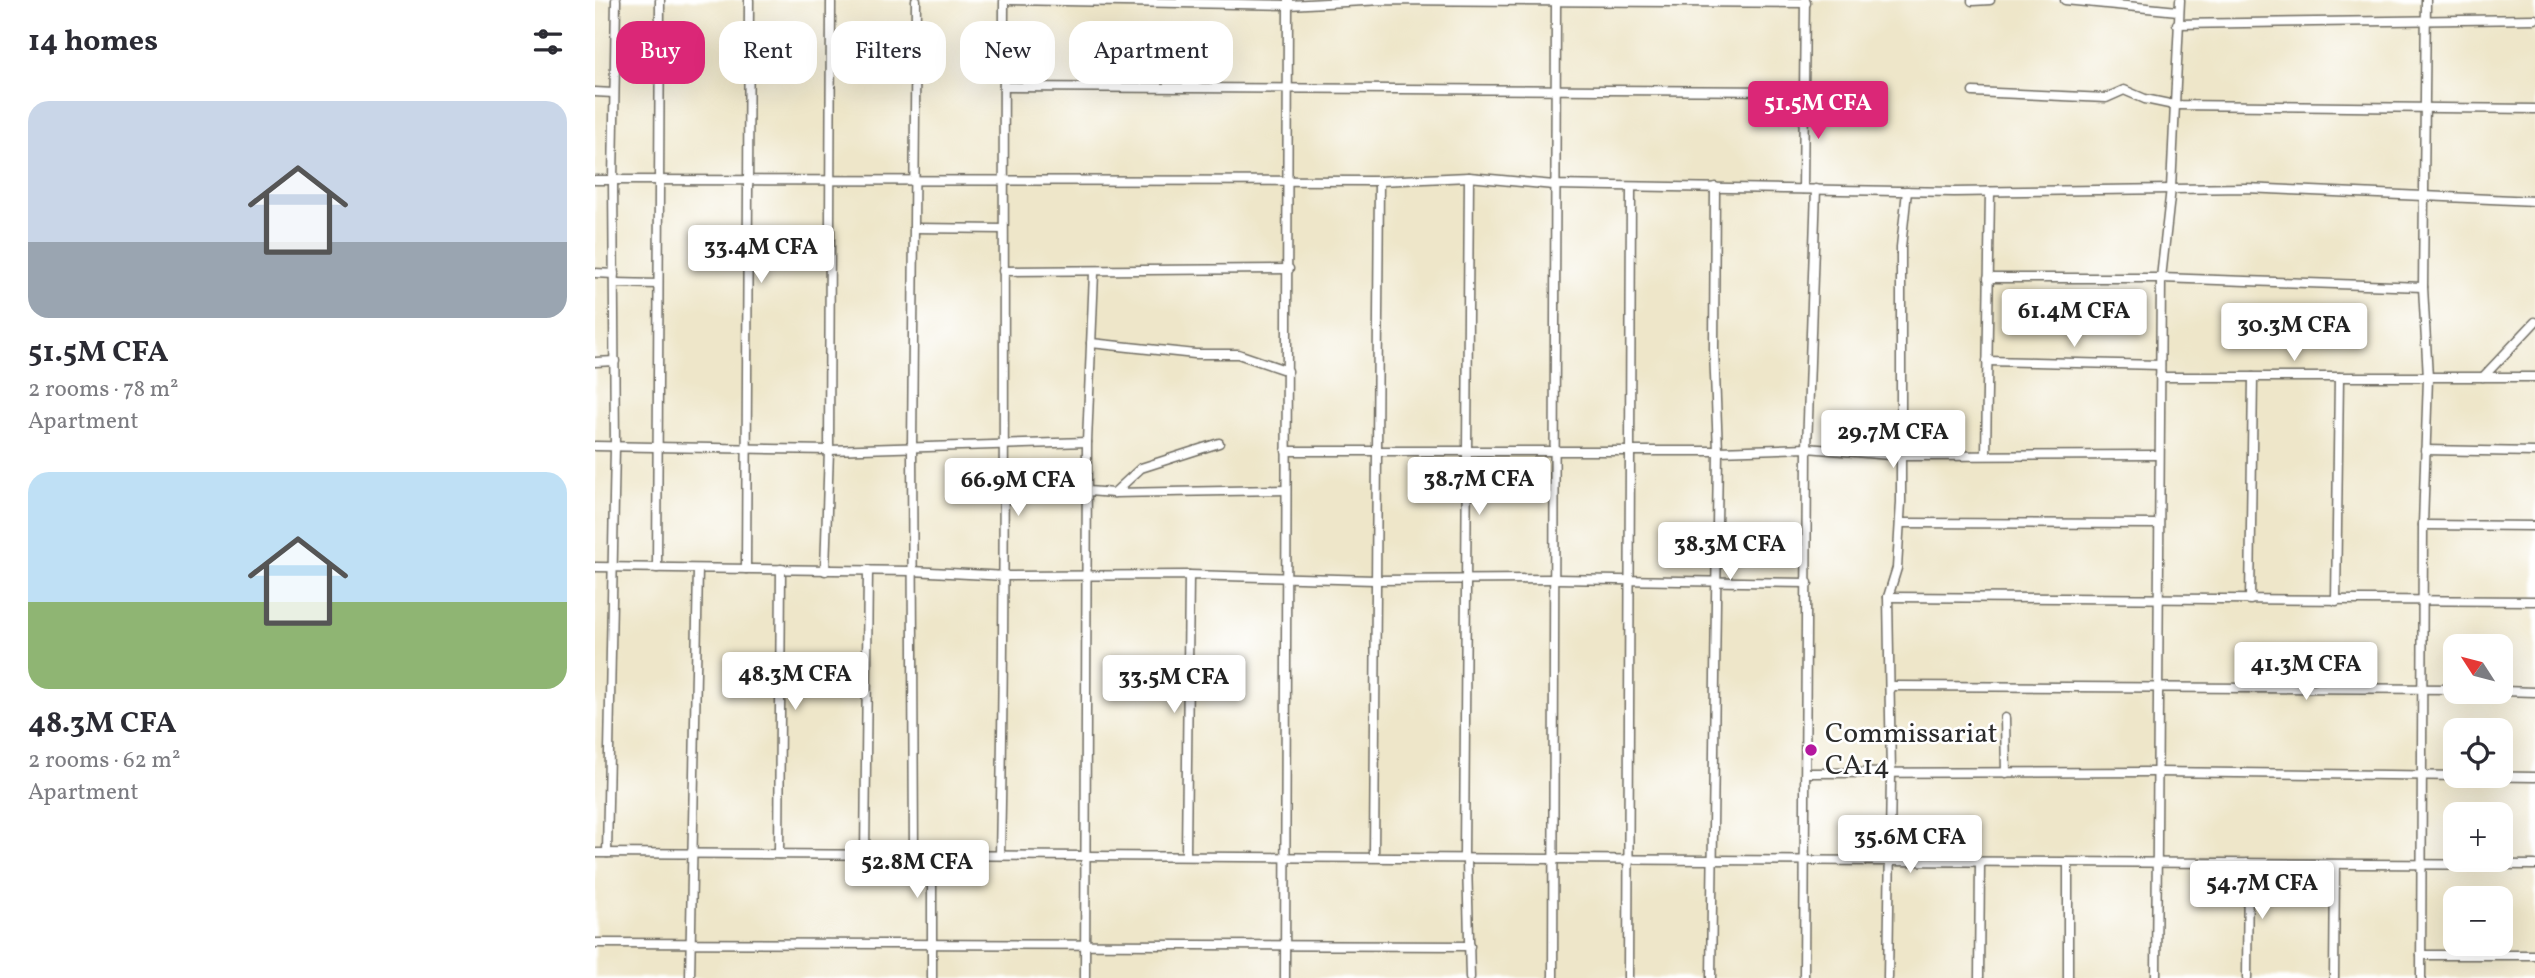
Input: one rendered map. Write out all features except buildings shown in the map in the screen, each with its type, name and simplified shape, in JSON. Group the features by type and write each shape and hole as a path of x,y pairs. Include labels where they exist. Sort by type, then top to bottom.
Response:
{"street":[{"path":"607,853 615,447 613,93 616,0"},
{"path":"657,568 660,0"},
{"path":"746,569 748,0"},
{"path":"825,571 829,450 831,0"},
{"path":"914,856 912,449 916,0"},
{"path":"1000,855 1006,576 1002,444 1005,0 1806,1 1803,189"},
{"path":"1972,1 1990,0"},
{"path":"2066,0 2178,11"},
{"path":"2156,978 2161,278 2171,188 2180,0"},
{"path":"2421,978 2420,775 2428,378 2423,287 2426,0"},
{"path":"1553,978 1556,1"},
{"path":"1285,978 1288,2"},
{"path":"2178,24 2426,18 2535,19"},
{"path":"1004,87 1805,91"},
{"path":"1973,92 2106,98 2124,90 2145,99 2174,105 2535,109"},
{"path":"595,92 613,93"},
{"path":"1469,177 1464,450 1466,859 1470,978"},
{"path":"595,180 1379,181 1469,177 1554,185 1631,187 1990,192 2171,188 2287,189 2424,198 2535,201"},
{"path":"1374,856 1379,181"},
{"path":"1628,978 1626,859 1631,187"},
{"path":"1711,978 1718,452 1714,349 1715,187"},
{"path":"1804,978 1807,448 1816,189"},
{"path":"1888,978 1891,686 1888,597 1897,568 1900,523 1901,247 1907,191"},
{"path":"1986,455 1990,192"},
{"path":"916,228 1003,229"},
{"path":"1003,271 1289,269"},
{"path":"1085,978 1087,442 1094,272"},
{"path":"595,273 614,274"},
{"path":"1988,278 2161,278 2423,287"},
{"path":"615,283 658,284"},
{"path":"2483,377 2535,321"},
{"path":"1091,343 1195,354 1238,354 1288,370"},
{"path":"1987,361 2160,365"},
{"path":"595,362 615,362"},
{"path":"2160,377 2535,377"},
{"path":"2250,600 2253,377"},
{"path":"2336,601 2339,377"},
{"path":"595,446 829,450 1087,442"},
{"path":"1114,494 1141,468 1219,443"},
{"path":"1286,451 1718,452 1807,448 1902,456 2159,455"},
{"path":"2425,450 2535,452"},
{"path":"1088,491 1114,494 1286,490"},
{"path":"1900,523 2158,524"},
{"path":"2423,525 2535,526"},
{"path":"595,567 868,570 1006,576 1189,575 1375,580 1716,580 1808,583"},
{"path":"690,978 698,569"},
{"path":"779,854 781,569"},
{"path":"865,856 868,570"},
{"path":"1186,855 1189,575"},
{"path":"1888,597 2157,601 2535,601"},
{"path":"1891,686 2443,688"},
{"path":"2513,691 2535,692"},
{"path":"2005,718 2006,774"},
{"path":"1807,773 1891,775 2157,772 2535,777"},
{"path":"595,853 691,856 1186,855 1552,860 2535,865"},
{"path":"932,856 932,978"},
{"path":"1979,978 1980,862"},
{"path":"2068,863 2068,978"},
{"path":"2247,978 2248,863"},
{"path":"2334,978 2335,865"},
{"path":"595,943 1470,946"},
{"path":"2421,955 2535,955"}],"place":[{"name":"Commissariat CA14","path":"1811,750"}]}
